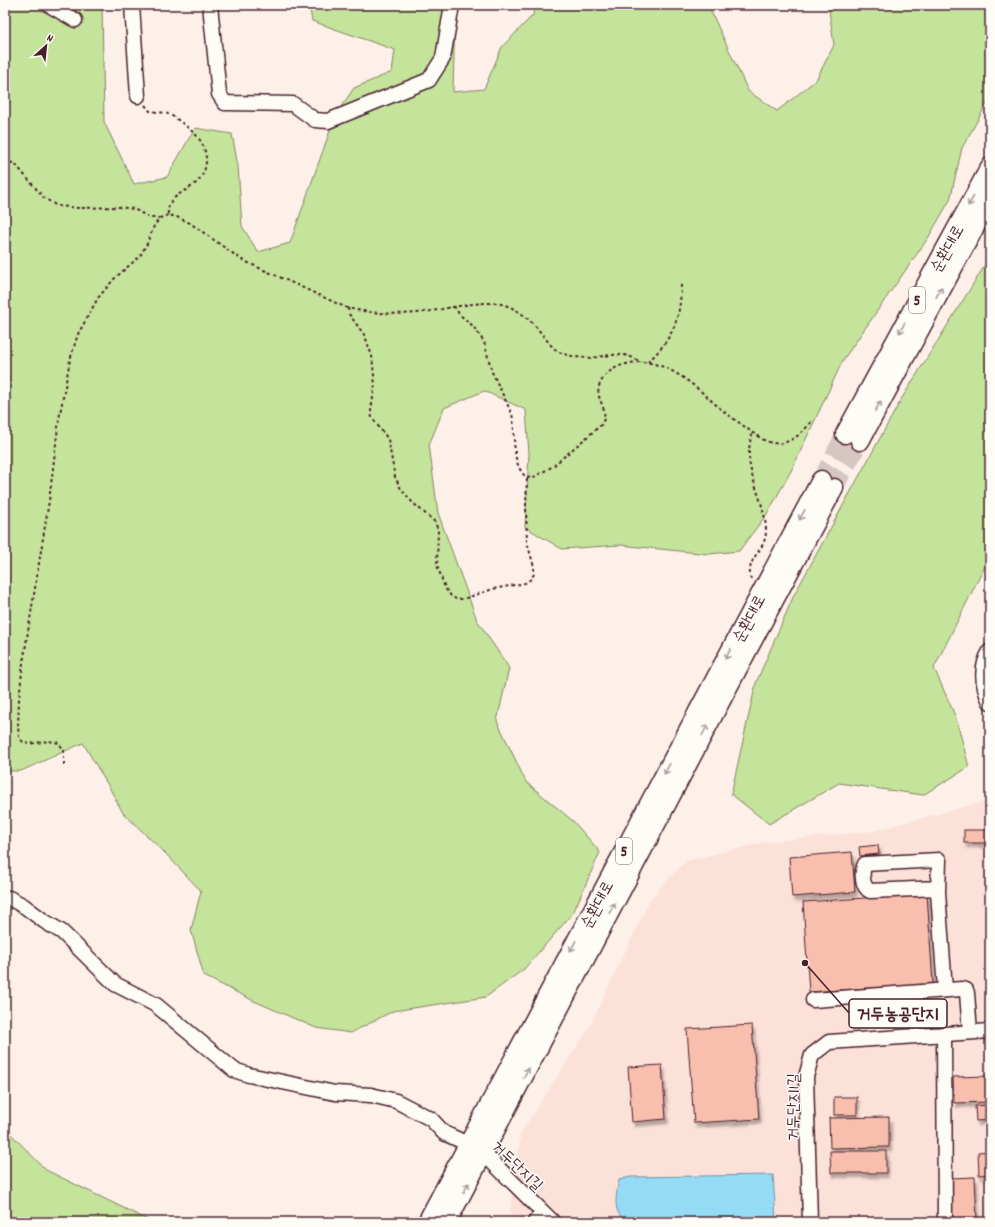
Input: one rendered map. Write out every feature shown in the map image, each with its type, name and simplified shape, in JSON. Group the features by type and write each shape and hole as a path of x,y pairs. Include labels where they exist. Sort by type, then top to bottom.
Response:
{"main road":[{"name":"순환대로","path":"990,167 852,437 990,199"},
{"name":"순환대로","path":"427,1222 468,1144 828,484 733,676 484,1154 447,1222"}],"street":[{"path":"49,5 75,20"},
{"path":"132,5 138,96"},
{"path":"210,5 219,94 225,103 293,104 315,120 328,121 401,93 428,80 443,58 452,5"},
{"path":"990,651 983,668 983,681 986,694 990,702"},
{"path":"938,888 870,891 864,886 863,868 865,864 939,860 938,888 945,990"},
{"name":"거두단지길","path":"5,898 9,898 24,906 62,932 115,984 156,1005 234,1070 249,1075 335,1093 371,1095 396,1101 431,1119 444,1133 468,1144 484,1154 544,1219"},
{"path":"813,1000 962,989 966,990 967,993 970,1032"},
{"name":"거두단지1길","path":"810,1222 806,1077 812,1055 829,1042 990,1031"},
{"path":"944,1034 945,1222"}],"path":[{"path":"138,96 150,111 168,114 194,133 205,147 207,156 202,174 195,184 174,198 167,208 168,215"},
{"path":"5,159 16,165 44,198 58,206 80,208 120,206 134,209 150,218 160,218 168,215 177,217 190,223 242,260 347,308 397,314 416,313 454,306 495,303 510,306 527,318 557,351 564,354 590,358 621,354 641,362"},
{"path":"64,765 64,751 59,743 49,742 29,744 23,742 19,737 18,726 23,663 47,514 59,419 70,360 84,322 106,287 140,256 147,244 154,226 160,218"},
{"path":"648,362 659,352 675,326 680,306 681,282"},
{"path":"454,306 459,314 473,326 484,342 492,372 512,414 514,421 514,450 521,473 527,478 534,477 553,466 601,426 605,420 605,412 597,394 600,383 609,372 622,365 648,362 666,369 687,380 723,410 753,432 773,444 789,442 799,435 811,422"},
{"path":"347,308 349,314 365,336 372,356 375,384 371,410 372,418 388,439 395,477 401,488 413,503 435,522 438,530 437,565 445,588 451,596 456,599 463,599 531,579 534,574 534,567 527,542 527,478"},
{"path":"753,432 749,447 749,460 764,515 766,531 765,539 750,564 750,579 754,585"}],"shaded area":[{"path":"990,800 990,1222 519,1222 510,1212 521,1133 590,1026 650,899 686,861 765,842 873,831"}],"green space":[{"path":"5,5 102,5 104,122 134,184 167,177 195,128 232,134 238,166 242,226 258,252 290,243 336,114 354,88 392,72 395,50 312,21 309,5 457,5 455,15 453,92 484,89 502,47 533,15 534,5 708,5 748,91 777,111 816,80 834,45 829,10 830,5 990,5 990,98 962,148 950,200 928,238 843,360 793,467 769,511 739,551 709,554 620,545 562,549 525,527 529,454 526,410 484,391 444,408 429,445 438,513 477,620 509,668 497,721 526,782 573,821 600,852 573,913 524,969 486,997 393,1011 351,1033 316,1028 254,1001 204,976 191,930 201,891 164,852 123,813 83,743 21,771 5,771"},
{"path":"990,257 990,556 934,668 956,718 969,767 923,795 839,783 769,824 731,794 756,683 794,595 902,398"},
{"path":"5,1128 46,1170 152,1222 5,1222"}],"water":[{"path":"773,1175 776,1222 629,1222 623,1219 617,1210 616,1199 619,1180 630,1177"}],"building":[{"path":"964,830 987,830 987,843 964,843"},
{"path":"878,845 879,854 860,856 859,847"},
{"path":"852,852 855,892 792,897 789,857"},
{"path":"927,894 933,984 809,992 803,902"},
{"path":"986,986 990,986 990,1023 988,1023"},
{"path":"752,1025 759,1119 694,1123 687,1029"},
{"path":"662,1065 666,1119 632,1122 628,1067"},
{"path":"990,1076 990,1102 954,1103 953,1077"},
{"path":"834,1097 857,1097 857,1115 834,1115"},
{"path":"990,1105 990,1120 976,1121 975,1106"},
{"path":"889,1117 889,1147 830,1148 829,1118"},
{"path":"830,1151 886,1151 886,1173 831,1173"},
{"path":"990,1151 990,1174 979,1175 978,1152"},
{"path":"975,1177 977,1222 952,1222 950,1178"}],"tunnel":[{"path":"821,480 845,434"},
{"path":"834,488 860,441"}],"place":[{"name":"거두농공단지","path":"805,963"}]}
